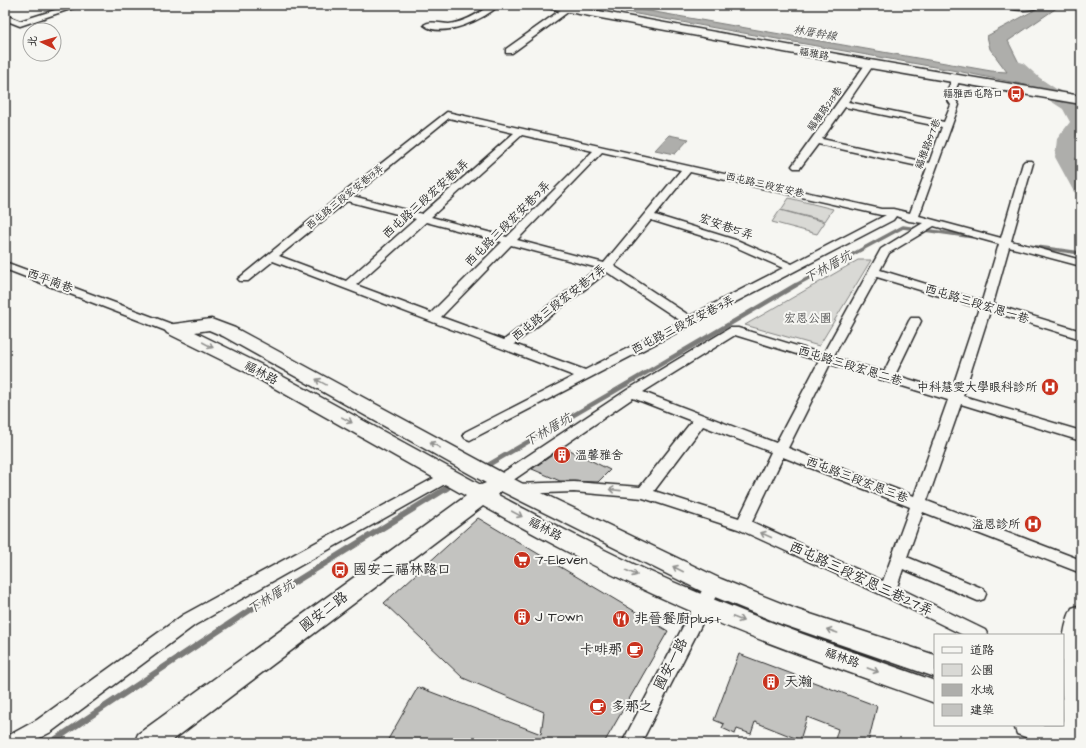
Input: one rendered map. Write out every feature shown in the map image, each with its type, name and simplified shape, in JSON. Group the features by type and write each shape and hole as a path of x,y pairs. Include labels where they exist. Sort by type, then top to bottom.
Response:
{"street":[{"path":"5,27 16,23 20,24 78,5"},
{"path":"428,25 452,27 467,24 495,5"},
{"name":"福雅路","path":"547,5 870,64 1077,99"},
{"path":"1008,5 1030,8 1036,6"},
{"path":"1016,5 1036,6"},
{"path":"509,51 568,9"},
{"path":"5,17 16,23"},
{"name":"福雅路213巷","path":"797,166 843,104 870,64"},
{"name":"福雅路197巷","path":"913,219 931,166 955,105 949,96 956,79"},
{"path":"843,104 947,125"},
{"name":"西屯路三段宏安巷","path":"447,115 601,148 881,212 893,212 930,224 1006,242 1081,263"},
{"name":"西屯路三段宏安巷13弄","path":"244,279 447,115"},
{"name":"西屯路三段宏安巷11弄","path":"348,286 521,131"},
{"path":"816,141 931,166"},
{"name":"西屯路三段宏安巷9弄","path":"433,318 601,148"},
{"path":"888,590 917,503 956,398 1006,242 1028,163"},
{"name":"西屯路三段宏安巷7弄","path":"505,345 607,268 688,168"},
{"path":"345,197 607,268 690,321"},
{"name":"西屯路三段宏安巷3弄","path":"470,435 889,218 893,212"},
{"name":"宏安巷5弄","path":"649,216 736,243 792,268"},
{"path":"743,525 826,359 885,251 930,224"},
{"path":"272,257 585,376"},
{"name":"西平南巷","path":"5,264 96,298"},
{"name":"西屯路三段宏恩一巷","path":"874,272 1081,335"},
{"name":"福林路","path":"96,298 196,338 276,381 821,651 934,692"},
{"path":"888,377 914,321"},
{"name":"西屯路三段宏恩二巷","path":"632,393 734,331 1081,436"},
{"path":"13,743 44,726 189,620 477,480 632,393"},
{"name":"西屯路三段宏恩三巷","path":"632,393 1081,567"},
{"path":"644,493 700,420"},
{"name":"福林路","path":"477,480 605,561 707,595 790,617 934,666"},
{"name":"西屯路三段宏恩三巷27弄","path":"477,480 644,493 743,525 888,590 977,634"},
{"name":"國安二路","path":"148,743 477,480"},
{"path":"898,560 978,594"},
{"name":"國安一路","path":"631,743 707,595"},
{"path":"1029,726 1067,742 1071,711 1066,678 1081,615"}],"green space":[{"path":"789,198 833,209 825,221 781,210"},
{"path":"780,210 825,222 817,234 772,222"},
{"name":"宏恩公園","path":"858,260 871,260 819,346 745,325"}],"water":[{"path":"586,5 615,5 991,71 1007,72 990,49 987,36 1044,5 1061,5 1008,41 1019,63 1056,91 957,71"},
{"path":"669,135 689,139 675,154 655,150"}],"building":[{"name":"溫馨雅舍","path":"564,447 610,470 598,482 560,481 532,469"},
{"name":"J Town","path":"478,518 668,631 604,743 386,743 418,687 541,734 544,712 463,678 384,603"},
{"name":"天瀚","path":"739,654 877,706 868,743 834,743 838,729 807,717 800,740 755,722 751,734 737,729 735,734 722,728 724,724 714,720"}],"waterway":[{"name":"下林厝坑","path":"1017,66 1035,83 1070,106 1079,122 1066,139 1065,157 1081,188"},
{"name":"下林厝坑","path":"794,286 903,227 981,238"},
{"name":"下林厝坑","path":"1022,245 1081,253"},
{"name":"下林厝坑","path":"483,468 796,285"},
{"name":"下林厝坑","path":"445,489 454,484"},
{"name":"下林厝坑","path":"50,743 256,606 447,488"}],"place":[{"name":"福雅西屯路口","path":"1016,94"},
{"name":"中科慧雯大學眼科診所","path":"1050,387"},
{"name":"溫馨雅舍","path":"562,455"},
{"name":"溢恩診所","path":"1033,524"},
{"name":"7-Eleven","path":"522,560"},
{"name":"國安二福林路口","path":"340,570"},
{"name":"J Town","path":"522,617"},
{"name":"非晉餐廚plus+","path":"621,619"},
{"name":"卡啡那","path":"635,650"},
{"name":"天瀚","path":"771,682"},
{"name":"多那之","path":"598,707"}],"water label":[{"name":"林厝幹線","path":"815,33"}]}
